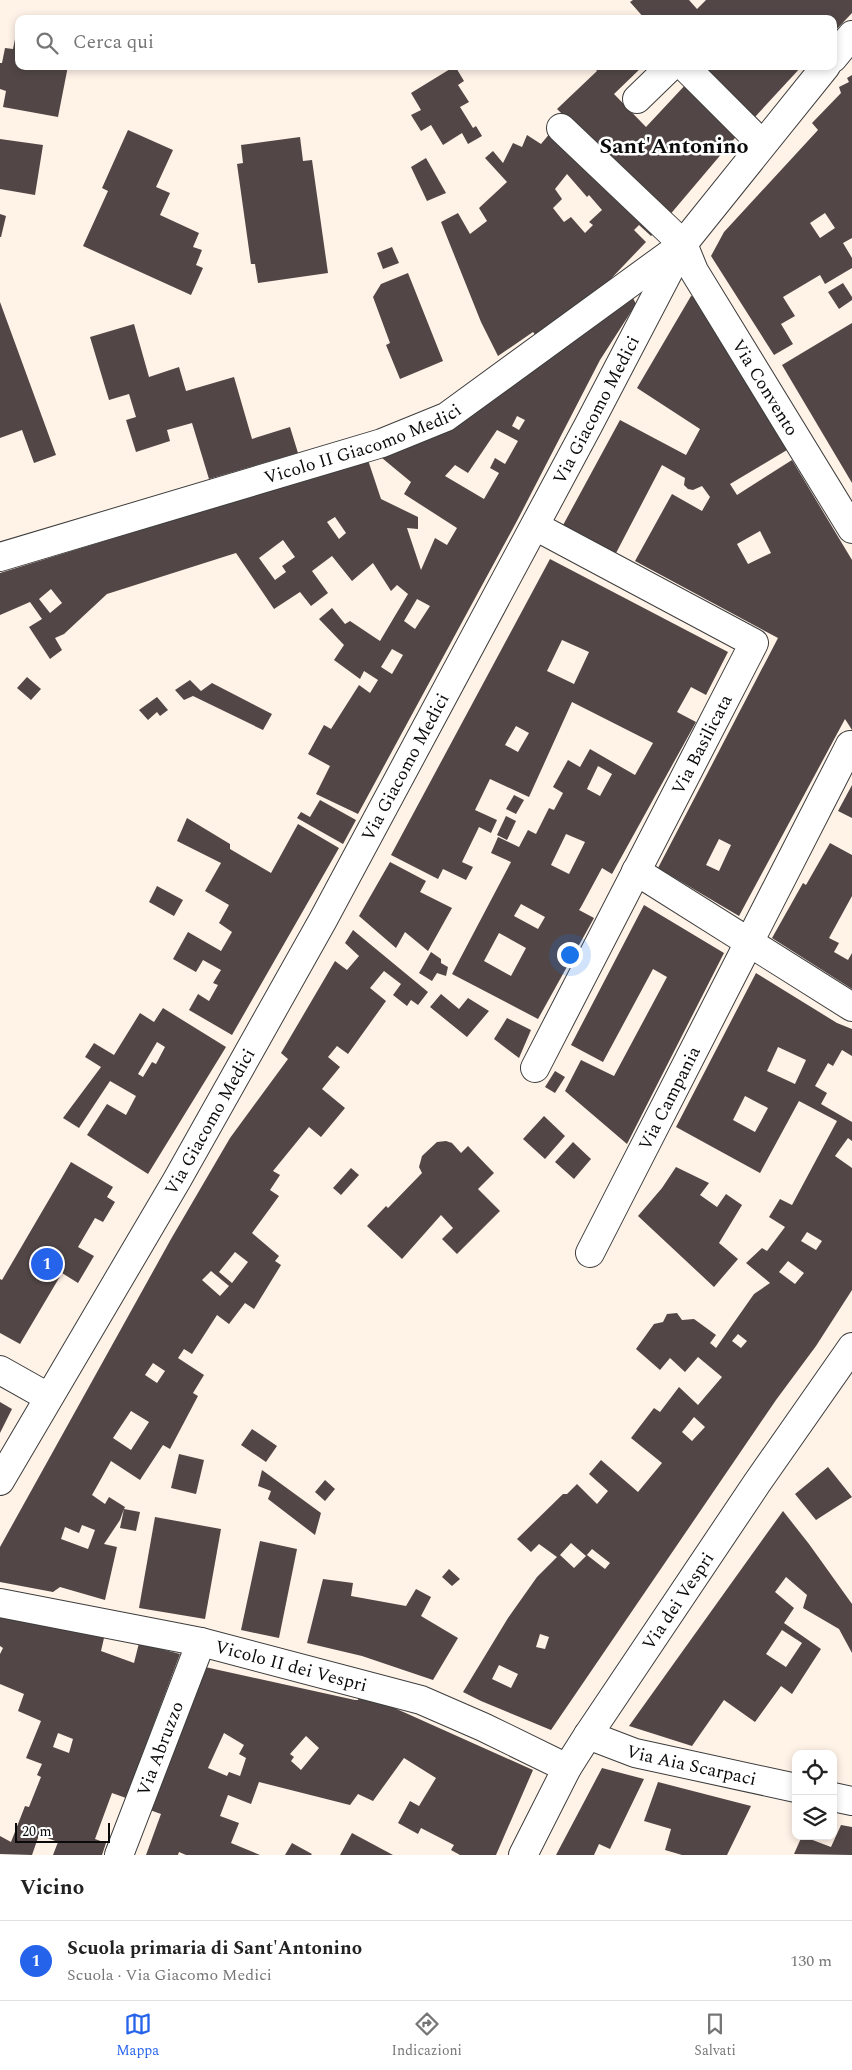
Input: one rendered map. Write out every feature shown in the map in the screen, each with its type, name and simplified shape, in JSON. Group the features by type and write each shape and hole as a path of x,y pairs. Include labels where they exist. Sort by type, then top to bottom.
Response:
{"street":[{"path":"837,53 852,35"},
{"path":"637,99 667,70"},
{"path":"688,70 762,144"},
{"name":"Via Giacomo Medici","path":"0,1481 177,1180 323,920 535,526 683,244 823,70"},
{"path":"561,128 683,244"},
{"name":"Via Convento","path":"683,244 694,271 852,529"},
{"name":"Vicolo II Giacomo Medici","path":"0,557 382,443 446,417 683,244"},
{"name":"Via Basilicata","path":"535,526 754,643 535,1068"},
{"name":"Via Campania","path":"590,1253 850,745"},
{"path":"636,871 852,1007"},
{"name":"Via dei Vespri","path":"523,1855 568,1768 588,1736 757,1483 850,1354"},
{"path":"0,1370 48,1397"},
{"name":"Vicolo II dei Vespri","path":"0,1603 201,1642 421,1700 483,1727 568,1768"},
{"name":"Via Abruzzo","path":"119,1855 201,1642"},
{"name":"Via Aia Scarpaci","path":"588,1736 635,1754 792,1787"},
{"path":"837,1798 852,1801"}],"building":[{"path":"633,0 689,0 697,9 706,0 852,0 852,13 837,29 837,15 641,15 630,2"},
{"path":"15,39 15,70 67,70 58,117 3,107 6,91 0,89 0,63 2,63 5,48 13,49"},
{"path":"448,70 457,70 464,81 458,85 469,102 460,107 473,128 476,126 482,136 468,144 462,133 443,145 431,125 421,131 411,115 421,110 411,93"},
{"path":"639,70 614,94 646,127 688,82 740,132 668,217 557,109 597,71"},
{"path":"707,70 798,70 754,118"},
{"path":"852,75 852,238 843,243 852,258 852,268 825,284 820,275 783,297 795,316 781,324 793,344 774,355 711,256 724,232 818,130 812,123 841,93 839,87 849,82 847,78","holes":["825,213 835,228 820,238 810,223"]},
{"path":"128,130 173,150 156,187 170,193 160,215 199,233 193,247 202,250 196,265 203,268 191,295 83,246 108,191 102,188"},
{"path":"551,132 660,227 651,236 639,225 634,230 646,242 605,285 537,337 533,332 498,356 481,322 441,222 458,213 470,234 487,221 479,208 507,182 485,158 493,151 503,163 513,143 522,147 527,135 541,144","holes":["567,174 587,197 589,195 602,210 589,222 593,225 585,233 571,217 564,222 553,208 562,199 555,189"]},
{"path":"300,137 303,161 312,160 328,273 258,283 255,264 251,264 237,164 243,163 241,145"},
{"path":"0,139 43,145 35,195 0,189"},
{"path":"426,158 446,193 427,201 411,167"},
{"path":"0,214 6,216 1,237 0,237"},
{"path":"392,247 399,263 383,269 377,253"},
{"path":"408,273 443,361 400,379 386,345 390,343 373,297 381,284"},
{"path":"843,283 852,300 839,309 828,292"},
{"path":"691,296 695,297 787,450 730,484 737,495 792,460 852,560 852,730 845,719 739,916 658,868 778,638 635,561 672,494 702,511 710,497 702,486 693,490 688,489 684,485 685,478 662,465 615,555 562,527 620,420 686,455 700,429 637,388","holes":["760,531 771,553 748,564 737,544","719,839 731,845 719,871 706,865"]},
{"path":"633,298 636,304 600,360 518,519 358,814 316,794 330,766 308,754 324,725 331,729 359,685 370,693 378,680 364,671 360,679 334,660 344,645 319,619 332,608 345,624 350,621 380,641 408,594 397,585 391,591 373,563 352,581 332,556 312,571 328,593 311,606 300,592 274,609 236,553 107,594 64,634 55,638 62,650 50,659 29,627 42,619 30,602 0,615 0,573 368,460 381,499 418,517 418,529 407,528 421,570 435,538 447,545 457,528 404,494 411,482 382,458 441,432","holes":["517,416 525,420 519,430 512,426","497,430 518,441 505,464 495,458 490,468 499,473 484,499 445,476 455,465 468,473","335,517 346,533 339,539 327,522","283,540 295,557 282,566 286,572 275,580 259,558","51,589 62,603 50,613 39,599","417,599 430,606 415,629 404,621","392,649 403,655 392,674 381,667"]},
{"path":"0,302 56,455 34,463 22,430 0,438"},
{"path":"852,323 852,483 782,365"},
{"path":"134,324 149,377 179,367 186,391 234,377 252,439 290,427 298,453 209,479 192,423 167,430 170,441 136,452 126,420 136,417 129,394 109,400 90,337"},
{"path":"550,559 728,652 706,695 691,687 677,712 696,722 612,874 602,868 579,910 594,918 538,1019 452,974 511,862 491,853 498,837 519,847 528,830 536,834 549,808 554,810 563,793 553,787 568,760 580,767 590,749 635,775 653,743 572,702 529,797 490,779 475,810 497,820 491,833 479,827 462,862 473,867 466,880 443,869 438,879 391,855","holes":["562,640 589,652 574,684 547,671","516,726 529,733 518,752 505,745","598,766 612,774 600,796 587,789","566,834 585,842 569,874 551,865","521,904 545,917 538,929 514,916","499,933 526,948 511,976 484,961"]},
{"path":"27,677 41,689 31,700 17,688"},
{"path":"190,680 201,691 212,683 272,714 263,730 193,696 184,700 175,690"},
{"path":"157,697 168,710 160,716 157,712 148,720 139,710"},
{"path":"852,785 852,818 838,811"},
{"path":"514,795 524,800 516,814 506,809"},
{"path":"320,800 356,820 343,844 297,818 301,812 310,817"},
{"path":"506,816 516,821 507,840 497,835"},
{"path":"187,818 230,844 230,849 271,873 298,824 339,848 232,1035 189,1010 198,994 209,1001 218,985 213,983 221,970 203,960 196,972 173,959 188,932 221,951 232,932 219,923 229,905 205,891 221,863 177,841"},
{"path":"830,843 852,855 852,896 829,938 839,943 834,952 848,960 852,953 852,989 772,938 803,883 806,885"},
{"path":"390,862 426,881 420,892 452,908 428,951 405,932 396,948 359,916"},
{"path":"157,886 183,900 174,916 149,902"},
{"path":"644,905 724,953 627,1144 565,1091 581,1060 614,1076 667,977 653,969 603,1062 571,1045"},
{"path":"353,930 428,992 418,1005 411,1000 407,1006 393,995 401,984 384,971 370,988 386,1001 348,1054 337,1046 328,1057 340,1067 322,1089 345,1108 321,1137 309,1127 273,1171 280,1175 270,1190 279,1196 252,1233 279,1256 275,1261 281,1265 254,1309 245,1303 229,1324 217,1315 192,1354 184,1349 178,1358 204,1375 193,1393 198,1396 170,1449 163,1445 140,1480 111,1461 92,1495 105,1504 109,1497 125,1507 120,1520 104,1544 117,1547 105,1600 60,1587 53,1592 0,1582 0,1547 171,1239 230,1138 288,1059 281,1053 335,961 347,970 359,956 345,943","holes":["235,1252 248,1262 232,1283 219,1272","211,1271 229,1286 220,1296 202,1280","153,1363 165,1371 157,1383 145,1375","131,1411 149,1422 131,1450 113,1438","82,1525 95,1530 88,1549 61,1539 65,1527 79,1533"]},
{"path":"431,952 441,959 441,963 448,967 446,976 437,973 432,981 419,973"},
{"path":"756,973 837,1023 852,1029 852,1056 842,1050 833,1066 828,1063 815,1086 827,1093 821,1104 852,1122 852,1141 848,1138 835,1156 852,1168 852,1290 816,1346 776,1400 551,1730 463,1692 508,1618 537,1577 557,1557 539,1544 531,1552 517,1539 563,1494 567,1494 577,1484 597,1504 608,1491 589,1474 601,1460 638,1492 662,1463 631,1438 654,1408 660,1412 679,1387 698,1405 722,1377 698,1357 685,1372 670,1358 660,1370 636,1349 654,1324 663,1322 667,1314 677,1313 682,1320 694,1319 716,1335 710,1343 716,1348 754,1294 770,1283 746,1263 762,1248 767,1251 785,1227 769,1217 780,1199 792,1205 837,1121 799,1101 760,1173 676,1127","holes":["778,1047 806,1060 795,1084 767,1071","745,1096 768,1108 755,1132 733,1120","807,1232 822,1241 816,1250 801,1241","788,1261 804,1273 795,1284 779,1272","738,1334 747,1341 741,1348 732,1341","694,1417 705,1427 692,1441 682,1432","571,1543 586,1556 574,1568 560,1555","592,1549 610,1563 605,1569 586,1556","540,1634 549,1637 545,1649 536,1647","499,1665 518,1674 511,1688 492,1679"]},
{"path":"441,994 459,1009 468,998 489,1011 467,1037 430,1007"},
{"path":"163,1008 226,1047 148,1174 87,1135 107,1104 126,1115 136,1096 110,1081 79,1128 63,1118 101,1067 85,1057 94,1043 114,1055 140,1013 154,1022","holes":["157,1042 165,1047 156,1064 152,1062 143,1077 138,1074"]},
{"path":"507,1018 531,1030 519,1058 494,1039"},
{"path":"555,1071 565,1077 555,1093 545,1087"},
{"path":"544,1116 565,1136 545,1159 523,1139"},
{"path":"446,1141 452,1143 461,1153 468,1146 494,1173 478,1189 500,1211 457,1254 442,1239 453,1228 441,1215 402,1259 367,1226 386,1206 388,1208 422,1173 419,1167 422,1156 437,1142"},
{"path":"573,1142 591,1159 574,1179 555,1162"},
{"path":"71,1162 113,1187 107,1197 115,1202 103,1222 95,1218 78,1247 94,1256 78,1283 62,1273 20,1344 0,1333 0,1279 2,1280"},
{"path":"676,1167 709,1183 700,1195 717,1207 726,1194 742,1205 719,1243 738,1259 714,1287 638,1216 662,1188"},
{"path":"351,1168 359,1175 341,1195 333,1188"},
{"path":"0,1402 12,1409 0,1433"},
{"path":"252,1429 277,1446 266,1462 241,1445"},
{"path":"179,1454 204,1460 196,1494 171,1488"},
{"path":"828,1467 852,1497 816,1520 795,1494"},
{"path":"262,1470 321,1513 315,1535 268,1499 271,1491 258,1486"},
{"path":"325,1480 335,1489 325,1501 315,1492"},
{"path":"124,1509 140,1512 136,1531 120,1528"},
{"path":"783,1511 852,1604 852,1653 839,1629 803,1608 807,1595 786,1577 775,1592 794,1608 784,1623 821,1649 792,1694 781,1686 755,1722 724,1700 692,1746 629,1726","holes":["782,1630 802,1643 786,1667 766,1654"]},
{"path":"155,1517 221,1529 205,1619 139,1608"},
{"path":"260,1541 297,1549 279,1638 241,1630"},
{"path":"449,1569 460,1579 452,1586 442,1577"},
{"path":"323,1579 353,1583 351,1596 406,1606 416,1589 431,1597 421,1616 458,1638 433,1680 362,1656 307,1643"},
{"path":"0,1613 104,1638 101,1651 134,1663 139,1643 180,1654 126,1798 112,1793 95,1839 106,1843 102,1855 53,1855 58,1842 39,1835 32,1855 0,1854 0,1836 11,1842 25,1806 29,1807 41,1777 37,1775 42,1764 26,1758 41,1721 18,1711 24,1694 0,1684 0,1654 3,1648 0,1646","holes":["58,1733 73,1739 69,1753 53,1747"]},
{"path":"205,1667 355,1700 358,1700 361,1693 533,1770 496,1855 460,1855 451,1850 454,1845 421,1828 418,1834 398,1823 410,1801 419,1806 436,1778 404,1758 373,1801 358,1794 350,1805 259,1782 251,1804 228,1795 220,1816 239,1823 231,1843 260,1855 186,1855 179,1852 178,1855 146,1855 161,1814 147,1809","holes":["224,1733 244,1745 239,1754 246,1758 240,1776 229,1772 227,1776 208,1768","306,1736 319,1748 301,1770 291,1761 294,1757 290,1754"]},
{"path":"602,1768 644,1779 610,1849 599,1844 594,1855 556,1855"},
{"path":"658,1782 751,1806 727,1855 682,1855 665,1850 671,1829 644,1821"},
{"path":"841,1825 852,1827 852,1855 794,1854 800,1840 813,1840 831,1847 834,1840 837,1840 837,1834"},
{"path":"352,1833 393,1855 340,1855"},
{"path":"292,1843 312,1854 285,1855"}],"place":[{"name":"Scuola primaria di Sant'Antonino","path":"47,1264"}],"district":[{"name":"Sant'Antonino","path":"674,146"}]}
